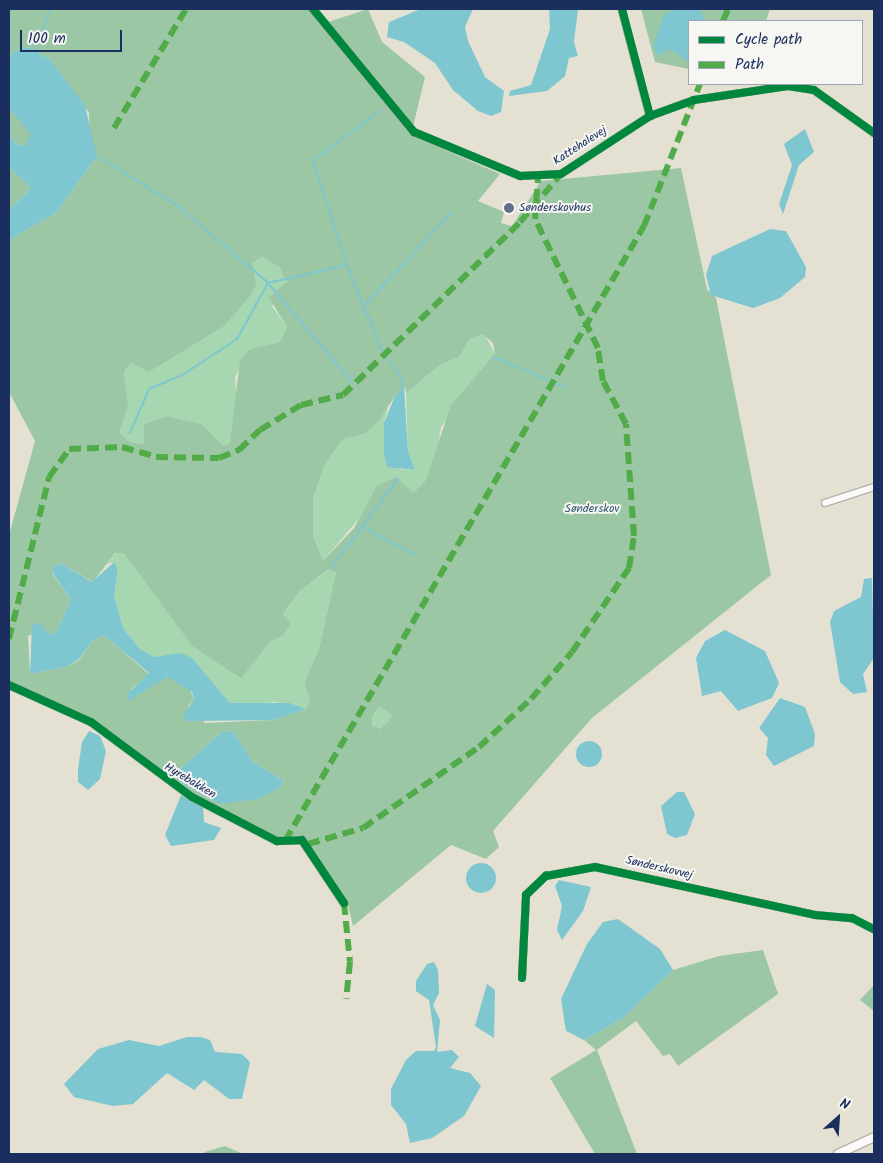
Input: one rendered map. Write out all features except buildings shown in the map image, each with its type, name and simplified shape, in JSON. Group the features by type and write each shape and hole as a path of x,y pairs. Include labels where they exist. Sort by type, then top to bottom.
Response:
{"street":[{"name":"Kattehalevej","path":"313,9 400,120 414,132 501,170 538,178 561,174 650,116 694,100 799,86 814,90 874,133"},
{"path":"622,9 650,116"},
{"path":"825,503 874,486"},
{"name":"Hyrebakken","path":"9,685 34,693 92,722 192,798 277,841 302,840 344,903"},
{"name":"Sønderskovvej","path":"522,978 526,895 546,876 567,871 602,867 815,915 852,918 874,929"},
{"path":"838,1154 874,1137"}],"green space":[{"name":"Sønderskov","path":"9,9 311,9 319,25 368,9 382,42 425,77 411,135 500,174 478,201 504,212 501,223 512,226 541,181 681,168 707,289 716,298 771,575 592,718 493,831 499,847 486,859 451,845 353,926 347,901 303,838 275,838 185,791 93,720 9,682 9,535 35,441 9,392 9,240 56,213 97,156 90,143 89,113 51,60 28,47 12,52 9,61","holes":["262,257 279,267 287,281 269,298 287,327 280,342 250,349 240,360 230,443 223,446 202,424 166,416 144,424 144,444 130,442 119,432 128,406 124,372 131,363 149,372 224,326 250,296 256,285 252,263","484,335 493,343 495,354 451,405 426,480 413,493 396,477 377,486 354,528 323,561 313,536 313,498 325,464 343,439 364,434 378,422 395,396 405,388 406,393 440,365 459,357 470,338","115,553 124,553 192,646 241,678 270,642 284,635 291,623 283,615 298,593 329,569 336,572 319,649 304,683 310,700 306,709 273,720 205,723 188,707 194,699 188,686 167,677 130,690 149,674 104,635 93,640 79,660 66,667 30,674 28,636 43,630 49,635 56,632 71,600 52,573 53,566 61,563 93,582","379,706 393,716 380,729 372,725 372,717","223,731 234,732 252,761 284,781 279,788 219,804 179,781 181,768"]},
{"path":"641,9 770,9 766,20 688,20 688,69 655,62"},
{"path":"9,108 32,134 25,146 16,144 9,133"},
{"path":"9,167 31,188 9,210"},
{"path":"262,257 279,267 287,280 272,306 287,327 280,342 250,349 235,377 237,401 230,443 223,447 202,424 166,416 144,424 144,444 130,442 119,432 127,406 124,372 131,362 149,372 189,347 251,274 252,263"},
{"path":"485,335 495,354 441,427 436,460 426,480 413,493 366,510 323,561 313,536 313,498 325,464 343,439 364,434 388,408 384,423 399,469 415,470 408,451 406,393 440,365 459,357 469,338"},
{"path":"124,552 192,646 241,677 270,642 284,635 291,623 283,616 298,593 330,569 336,572 319,649 304,683 310,700 306,709 275,702 242,706 230,703 192,658 154,657 139,648 123,628 114,595 118,569 114,562 107,564 116,553"},
{"path":"379,706 393,716 380,729 372,725 372,717"},
{"path":"763,950 778,994 678,1066 670,1054 663,1056 636,1021 597,1050 637,1154 595,1154 550,1078 596,1050 584,1040 623,1018 673,970 719,956"},
{"path":"874,985 874,1011 860,1000"},
{"path":"225,1146 243,1154 203,1154 205,1152"}],"water":[{"path":"421,9 473,9 465,27 468,41 485,77 504,91 501,112 491,116 478,111 453,90 435,63 404,42 387,37 389,22"},
{"path":"549,9 578,9 574,42 578,56 569,58 565,76 547,91 509,96 510,91 531,85 550,29"},
{"path":"674,9 700,9 704,20 688,20 688,61 669,49 659,56 653,47 664,15"},
{"path":"28,47 51,60 85,106 97,156 56,213 9,240 9,210 31,188 9,167 9,133 16,144 25,146 31,134 9,108 9,61 12,52"},
{"path":"805,129 814,152 799,165 783,214 779,204 792,165 784,144"},
{"path":"770,229 786,231 806,267 805,277 780,298 753,308 711,295 706,275 712,256"},
{"path":"404,387 408,451 415,470 387,467 384,453 384,423 395,396"},
{"path":"114,562 118,569 114,595 123,628 139,648 154,657 181,653 192,658 230,703 289,703 306,709 273,720 186,721 183,717 194,699 192,692 167,677 128,701 126,695 149,673 104,635 93,640 79,659 66,667 30,674 32,625 39,622 49,635 56,632 71,600 52,572 53,566 61,563 92,582"},
{"path":"872,578 874,658 863,674 867,692 853,694 840,682 830,622 834,611 861,597 864,579"},
{"path":"725,630 765,651 779,683 772,698 738,711 721,691 702,696 696,658 705,641"},
{"path":"780,698 805,707 815,734 814,746 774,766 766,755 768,738 759,728"},
{"path":"89,731 100,736 106,751 100,779 88,790 78,782 78,769 82,742"},
{"path":"223,731 234,732 252,761 284,781 279,788 258,799 219,804 179,781 181,768"},
{"path":"589,741 598,745 602,754 598,763 589,767 580,763 576,754 580,745"},
{"path":"677,792 684,792 695,814 687,835 675,838 667,834 661,806"},
{"path":"181,795 203,806 204,822 221,828 214,840 171,846 165,835"},
{"path":"481,863 487,864 495,872 495,884 487,892 481,893 475,892 467,884 466,878 467,872 475,864"},
{"path":"559,880 591,887 583,911 562,940 557,930 562,906 555,886"},
{"path":"618,919 660,949 673,970 623,1018 584,1040 566,1031 561,999 587,944 603,922"},
{"path":"434,962 438,970 439,993 433,1005 440,1020 437,1052 452,1050 459,1057 450,1068 470,1073 481,1086 464,1116 432,1138 410,1143 406,1124 391,1105 391,1089 406,1060 416,1051 434,1051 436,1047 429,1000 416,991 416,981 427,964"},
{"path":"487,984 495,990 494,1038 475,1026"},
{"path":"187,1037 201,1037 210,1040 215,1052 242,1054 250,1062 242,1099 229,1099 204,1080 194,1090 167,1073 133,1104 113,1106 74,1097 64,1084 98,1049 129,1040 159,1046"}],"waterway":[{"path":"35,49 50,9"},
{"path":"347,265 313,160 381,110"},
{"path":"97,156 178,206 268,283 352,382"},
{"path":"366,304 451,213"},
{"path":"130,433 149,389 184,374 237,339 268,283 347,265 383,353"},
{"path":"493,357 548,380"},
{"path":"387,358 402,378 402,388"},
{"path":"552,382 564,387"},
{"path":"330,569 398,479"},
{"path":"364,527 416,556"}],"marked path":[{"path":"114,128 186,9"},
{"path":"723,20 728,9"},
{"path":"285,841 644,226 700,85"},
{"path":"9,639 49,477 69,449 122,447 156,457 219,458 239,450 260,430 301,405 343,395 520,222 561,174"},
{"path":"308,844 363,828 479,747 531,699 572,652 629,568 634,536 626,424 603,381 598,348 535,219 538,178"},
{"path":"344,903 350,962 346,999"}],"cycle path":[{"path":"313,9 414,132 520,176 561,174 650,116 694,100 788,86 814,90 874,133"},
{"path":"622,9 650,116"},
{"path":"9,685 91,722 192,797 277,841 302,840 344,903"},
{"path":"522,978 526,895 546,876 595,867 815,915 852,918 874,929"}],"place":[{"name":"Sønderskovhus","path":"509,208"}]}
